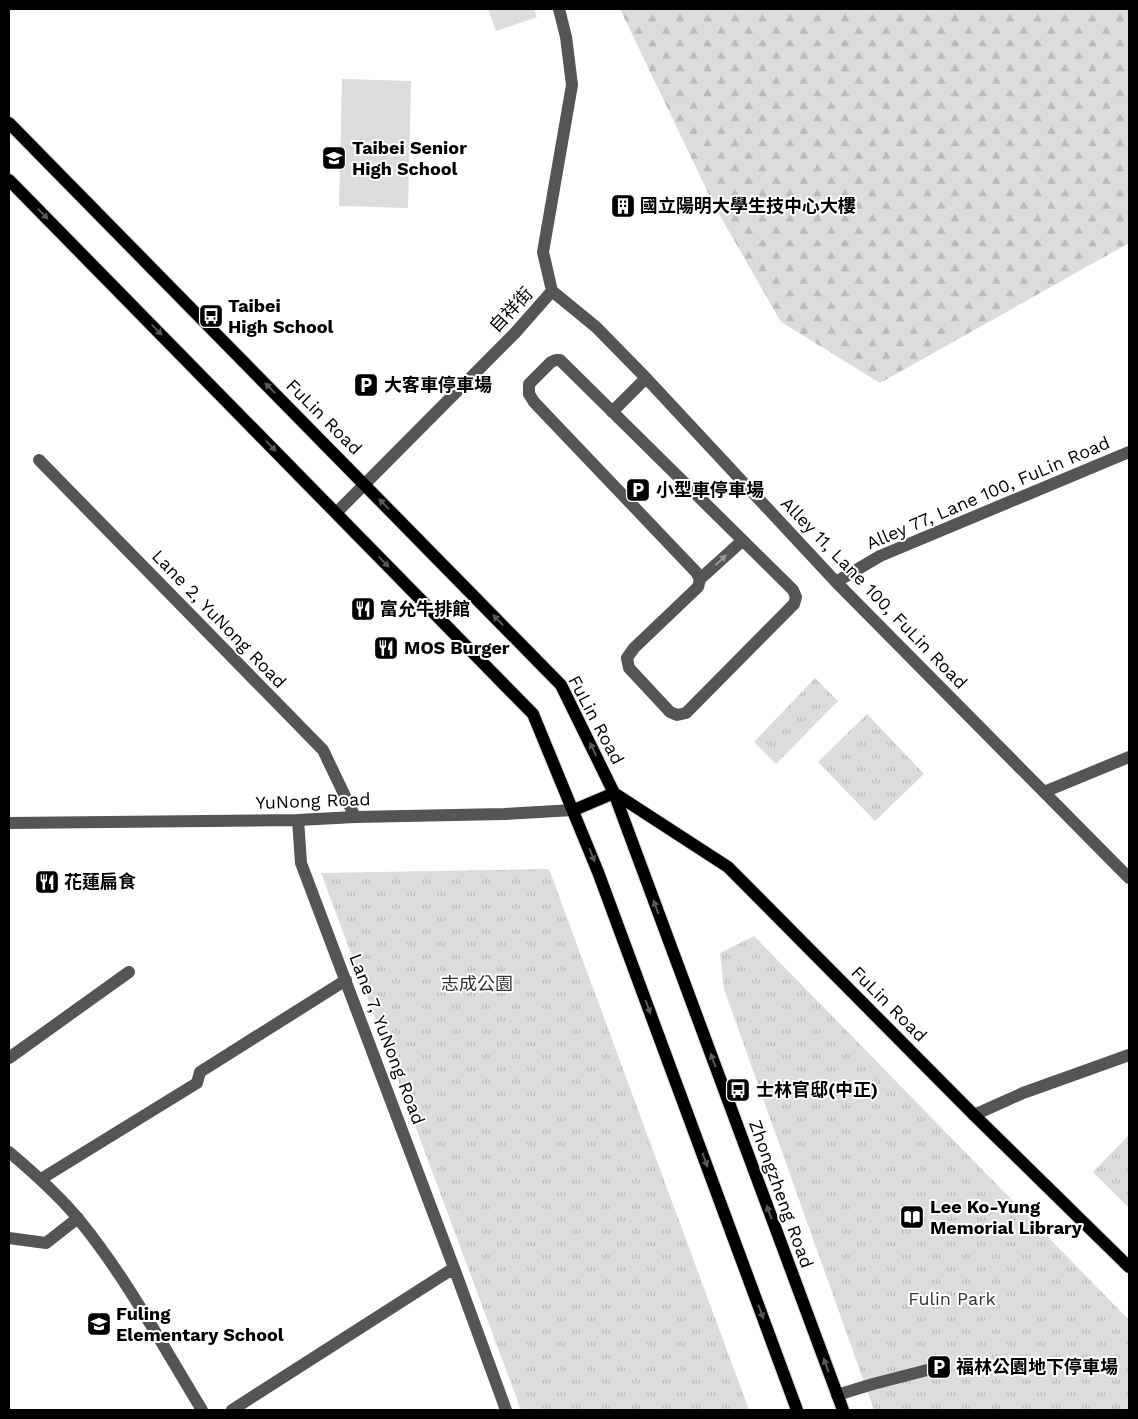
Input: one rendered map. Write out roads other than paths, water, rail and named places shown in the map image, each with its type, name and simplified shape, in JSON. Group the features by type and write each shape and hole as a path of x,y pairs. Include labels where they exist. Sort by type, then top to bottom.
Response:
{"main road":[{"name":"FuLin Road","path":"9,123 561,685 614,793 728,867 974,1115 1129,1267"},
{"path":"9,180 533,714 598,872 797,1410"},
{"name":"YuNong Road","path":"574,810 614,793"},
{"name":"Zhongzheng Road","path":"614,793 843,1410"}],"street":[{"name":"自祥街","path":"336,513 515,333 552,291 543,252 572,85 566,37 559,9"},
{"name":"Alley 11, Lane 100, FuLin Road","path":"552,291 596,327 836,582 1129,878"},
{"path":"700,579 696,572 534,402 529,394 529,384 551,362 560,360 793,590 796,597 794,604 686,713 677,715 670,712 629,668 627,658 634,648 698,587 700,579 742,541"},
{"path":"612,412 646,378"},
{"name":"Alley 77, Lane 100, FuLin Road","path":"836,582 880,556 1129,452"},
{"name":"Lane 2, YuNong Road","path":"38,460 323,750 355,817"},
{"path":"1044,792 1129,757"},
{"name":"YuNong Road","path":"9,823 298,820 574,810"},
{"name":"Lane 7, YuNong Road","path":"298,820 301,863 506,1410"},
{"path":"9,1058 129,972"},
{"path":"42,1180 197,1083 200,1072 346,980"},
{"path":"974,1115 1023,1093 1129,1055"},
{"path":"9,1152 42,1180 78,1218 125,1282 202,1410"},
{"path":"9,1238 46,1243 78,1218"},
{"path":"232,1410 454,1268"},
{"path":"837,1396 873,1384 940,1367"}],"place":[{"name":"Taibei Senior High School","path":"334,158"},
{"name":"國立陽明大學生技中心大樓","path":"623,206"},
{"name":"Taibei High School","path":"211,316"},
{"name":"大客車停車場","path":"366,385"},
{"name":"小型車停車場","path":"638,490"},
{"name":"富允牛排館","path":"363,609"},
{"name":"MOS Burger","path":"386,648"},
{"name":"花蓮扁食","path":"47,882"},
{"name":"士林官邸(中正)","path":"738,1090"},
{"name":"Lee Ko-Yung Memorial Library","path":"912,1217"},
{"name":"Fuling Elementary School","path":"99,1324"},
{"name":"福林公園地下停車場","path":"939,1367"}],"park label":[{"name":"志成公園","path":"477,984"},
{"name":"Fulin Park","path":"952,1299"}]}
